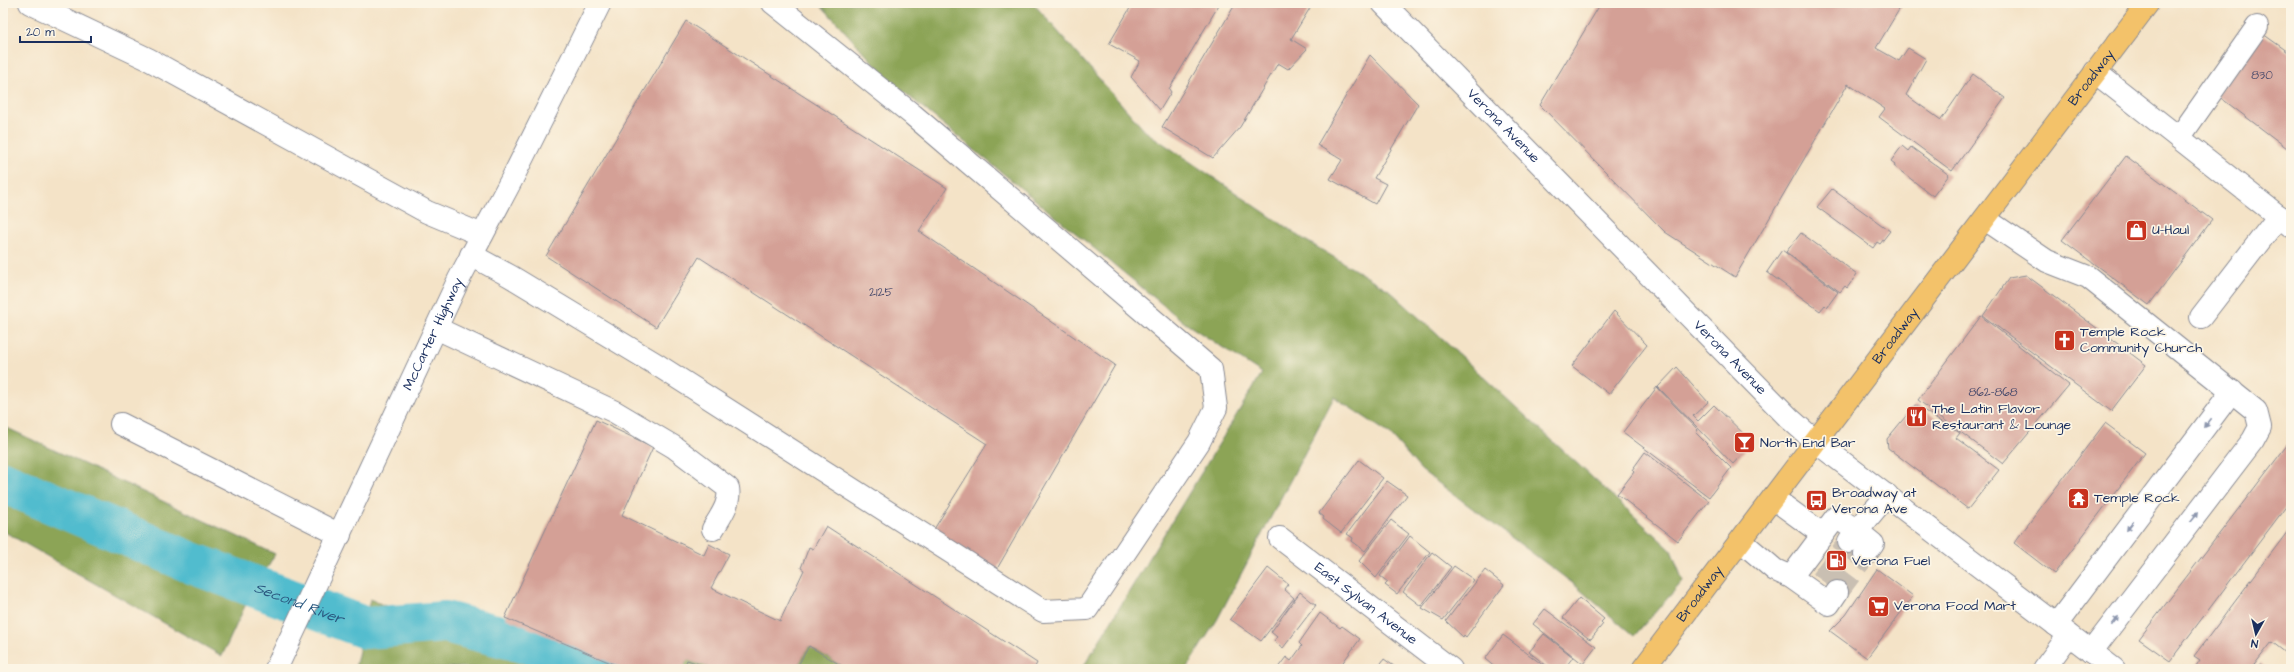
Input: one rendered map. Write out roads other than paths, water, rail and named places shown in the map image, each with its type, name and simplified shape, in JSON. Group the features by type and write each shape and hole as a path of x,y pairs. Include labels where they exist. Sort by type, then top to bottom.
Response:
{"main road":[{"name":"Broadway","path":"1643,669 2148,3"}],"street":[{"path":"30,3 148,59 427,212 482,235"},
{"name":"McCarter Highway","path":"276,669 471,255 600,3"},
{"path":"471,255 510,276 659,366 1043,611 1087,609 1199,442 1216,408 1211,369 919,120 773,3"},
{"name":"Verona Avenue","path":"1383,3 1786,415 1816,442 2114,669"},
{"path":"2179,138 2257,27"},
{"path":"2095,72 2285,221 2201,317"},
{"path":"1985,219 2047,261 2088,277 2256,411 2260,426 2253,440 2091,652"},
{"path":"436,328 615,412 674,447 728,488 730,496 713,529"},
{"path":"2044,669 2062,630 2232,391"},
{"path":"121,424 340,535"},
{"path":"1791,577 1836,517 1857,543 1886,496"},
{"path":"1773,498 1822,534"},
{"name":"East Sylvan Avenue","path":"1280,538 1451,669"},
{"path":"1741,541 1775,570 1823,588"}],"waterway":[{"name":"Second River","path":"3,482 192,563 366,628 445,622 582,657 608,669"}],"tunnel":[{"path":"1821,580 1849,542"},
{"path":"1837,592 1865,555"}],"place":[{"name":"U-Haul","path":"2137,230"},
{"name":"Temple Rock Community Church","path":"2065,340"},
{"name":"The Latin Flavor Restaurant & Lounge","path":"1916,417"},
{"name":"North End Bar","path":"1745,443"},
{"name":"Temple Rock","path":"2079,498"},
{"name":"Broadway at Verona Ave","path":"1817,501"},
{"name":"Verona Fuel","path":"1836,561"},
{"name":"Verona Food Mart","path":"1879,606"}]}
